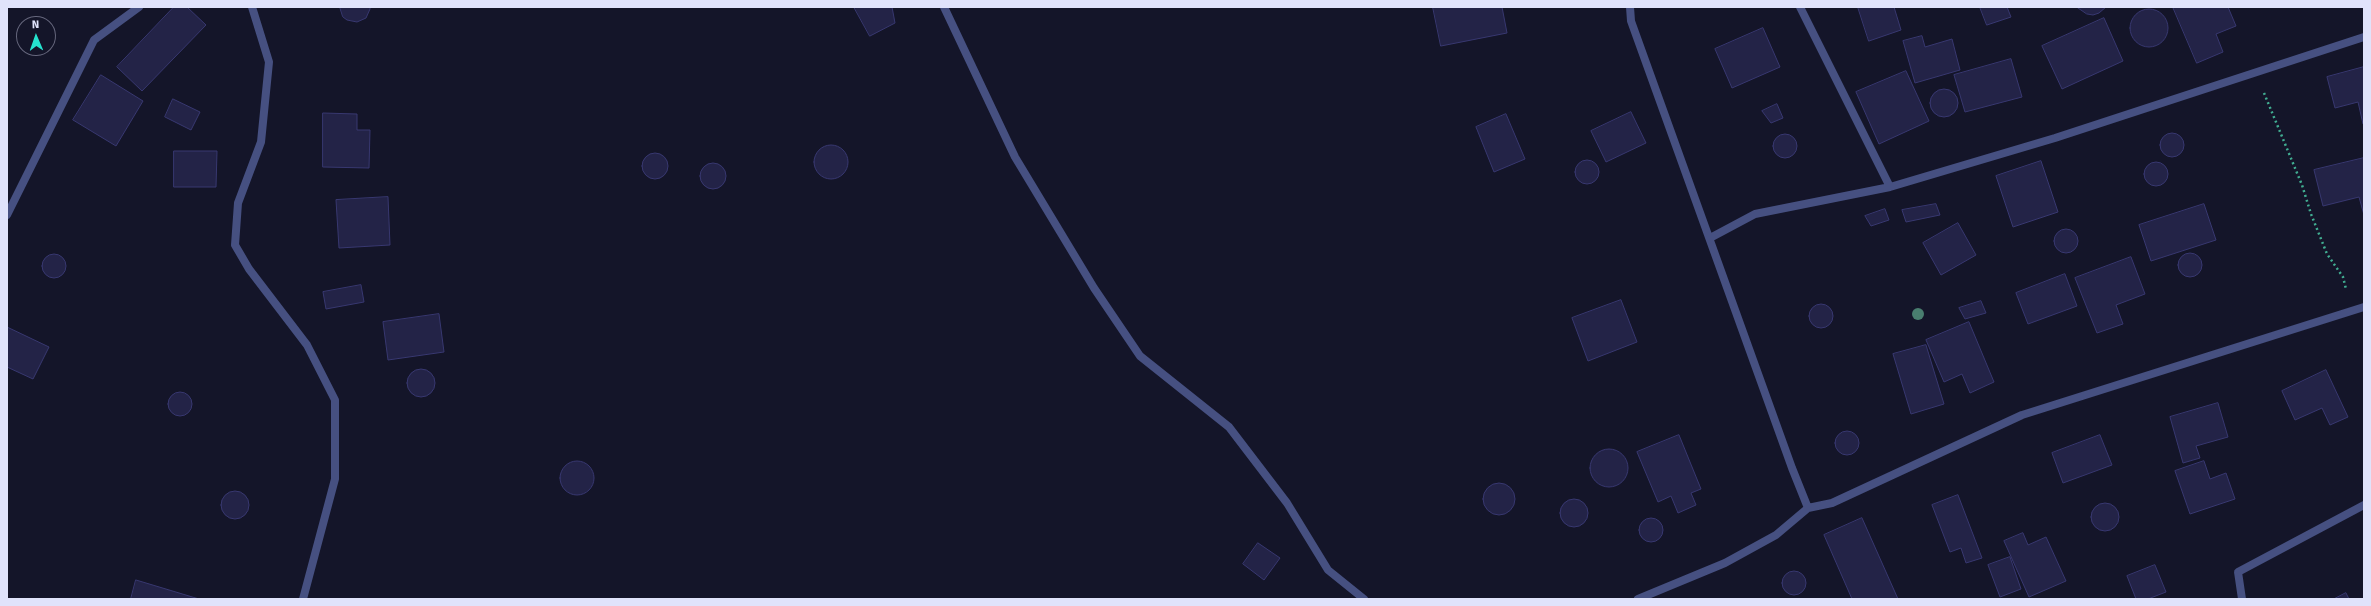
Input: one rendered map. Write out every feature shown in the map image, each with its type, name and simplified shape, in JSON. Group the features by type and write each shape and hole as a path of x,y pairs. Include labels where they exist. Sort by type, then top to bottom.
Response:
{"street":[{"path":"7,215 94,40 139,7"},
{"path":"252,7 269,62 261,142 238,203 234,246 249,269 307,345 335,400 335,479 303,599"},
{"path":"944,7 1015,157 1094,288 1140,356 1230,427 1287,503 1328,570 1364,599"},
{"path":"1630,7 1631,21 1789,461 1808,508"},
{"path":"1800,7 1890,187"},
{"path":"1710,238 1755,214 1890,187 2055,138 2364,37"},
{"path":"1638,599 1725,563 1776,536 1808,508 1832,503 2022,415 2364,307"},
{"path":"2242,599 2238,572 2364,505"}],"path":[{"path":"2254,73 2302,185 2311,214 2327,254 2343,277 2351,311"}],"building":[{"path":"174,7 187,7 206,25 142,91 117,67"},
{"path":"340,7 370,7 370,9 366,18 357,22 347,20 343,17"},
{"path":"854,7 892,7 895,23 870,36"},
{"path":"1433,7 1502,7 1507,33 1441,46"},
{"path":"1858,7 1894,7 1901,30 1869,41"},
{"path":"1980,7 2007,7 2011,17 1987,25"},
{"path":"2077,7 2106,7 2099,13 2093,15 2087,14"},
{"path":"2173,7 2228,7 2236,26 2216,34 2223,52 2197,63"},
{"path":"2149,9 2159,12 2165,18 2168,28 2165,38 2159,44 2149,47 2139,44 2133,38 2130,28 2133,18 2139,12"},
{"path":"2104,18 2123,61 2062,89 2042,46"},
{"path":"1763,28 1780,67 1732,88 1715,49"},
{"path":"1922,36 1925,47 1952,39 1960,70 1915,83 1903,41"},
{"path":"2011,59 2022,97 1965,112 1954,75"},
{"path":"2364,67 2363,124 2358,102 2335,108 2327,77"},
{"path":"1906,71 1929,121 1879,144 1856,92"},
{"path":"101,75 143,101 116,146 73,120"},
{"path":"1944,89 1954,93 1958,103 1954,113 1944,117 1934,113 1930,103 1934,93"},
{"path":"173,99 200,112 191,130 165,117"},
{"path":"1777,104 1783,118 1771,123 1762,111"},
{"path":"1631,112 1646,143 1606,162 1591,131"},
{"path":"323,113 357,114 357,130 370,130 369,168 323,167"},
{"path":"1506,114 1525,159 1494,172 1476,127"},
{"path":"2172,133 2181,136 2184,145 2181,154 2172,157 2163,154 2160,145 2163,136"},
{"path":"1785,134 1794,137 1797,146 1794,155 1785,158 1776,155 1773,146 1776,137"},
{"path":"831,145 843,150 848,162 843,174 831,179 819,174 814,162 819,150"},
{"path":"174,151 217,151 216,187 174,187"},
{"path":"655,153 664,157 668,166 664,175 655,179 646,175 642,166 646,157"},
{"path":"2364,158 2364,215 2359,197 2323,206 2314,170"},
{"path":"1587,160 1596,163 1599,172 1596,181 1587,184 1578,181 1575,172 1578,163"},
{"path":"2041,161 2058,212 2013,227 1996,176"},
{"path":"2156,162 2165,165 2168,174 2165,183 2156,186 2147,183 2144,174 2147,165"},
{"path":"713,163 722,167 726,176 722,185 713,189 704,185 700,176 704,167"},
{"path":"388,197 390,245 339,248 336,200"},
{"path":"1936,204 1940,215 1906,222 1902,210"},
{"path":"2204,204 2216,240 2151,261 2139,225"},
{"path":"1885,209 1889,220 1871,226 1865,216"},
{"path":"1958,223 1976,255 1941,275 1923,243"},
{"path":"2066,229 2075,232 2078,241 2075,250 2066,253 2057,250 2054,241 2057,232"},
{"path":"2190,253 2199,256 2202,265 2199,274 2190,277 2181,274 2178,265 2181,256"},
{"path":"54,254 63,257 66,266 63,275 54,278 45,275 42,266 45,257"},
{"path":"2131,257 2145,294 2116,305 2123,324 2097,333 2075,278"},
{"path":"2065,274 2077,306 2028,324 2016,293"},
{"path":"361,285 364,302 326,309 323,292"},
{"path":"1621,300 1637,342 1588,361 1572,318"},
{"path":"1981,301 1986,313 1965,319 1959,308"},
{"path":"1821,304 1830,307 1833,316 1830,325 1821,328 1812,325 1809,316 1812,307"},
{"path":"439,314 444,352 388,360 383,322"},
{"path":"1969,322 1994,382 1970,393 1962,374 1944,382 1926,340"},
{"path":"7,327 49,347 33,379 7,367"},
{"path":"1926,345 1944,404 1911,414 1893,354"},
{"path":"421,369 431,373 435,383 431,393 421,397 411,393 407,383 411,373"},
{"path":"2326,370 2348,417 2330,425 2322,408 2295,420 2282,391"},
{"path":"180,392 189,395 192,404 189,413 180,416 171,413 168,404 171,395"},
{"path":"2218,403 2228,437 2196,446 2200,458 2183,463 2170,417"},
{"path":"1847,431 1856,434 1859,443 1856,452 1847,455 1838,452 1835,443 1838,434"},
{"path":"1679,435 1701,489 1691,493 1696,505 1678,513 1671,496 1658,502 1637,452"},
{"path":"2100,435 2112,465 2063,483 2052,453"},
{"path":"1609,449 1619,452 1625,458 1628,468 1625,478 1619,484 1609,487 1599,484 1593,478 1590,468 1593,458 1599,452"},
{"path":"577,461 589,466 594,478 589,490 577,495 565,490 560,478 565,466"},
{"path":"2204,461 2210,479 2226,473 2235,499 2190,514 2175,471"},
{"path":"1496,483 1502,483 1512,490 1515,499 1514,505 1508,512 1502,515 1496,515 1486,508 1483,502 1483,496 1490,486"},
{"path":"235,491 245,495 249,505 245,515 235,519 225,515 221,505 225,495"},
{"path":"1958,495 1982,558 1966,563 1961,548 1950,552 1932,505"},
{"path":"1574,499 1584,503 1588,513 1584,523 1574,527 1564,523 1560,513 1564,503"},
{"path":"2105,503 2115,507 2119,517 2115,527 2105,531 2095,527 2091,517 2095,507"},
{"path":"1651,518 1660,521 1663,530 1660,539 1651,542 1642,539 1639,530 1642,521"},
{"path":"1862,518 1898,599 1852,599 1824,535"},
{"path":"2023,533 2028,545 2046,537 2066,581 2029,597 2004,541"},
{"path":"1258,543 1280,558 1264,580 1243,564"},
{"path":"2010,557 2021,589 2000,597 1988,565"},
{"path":"2155,565 2166,592 2148,599 2136,599 2127,576"},
{"path":"1794,571 1803,574 1806,583 1803,592 1794,595 1785,592 1782,583 1785,574"},
{"path":"136,580 199,599 131,599"},
{"path":"2346,593 2349,599 2334,599"}]}
